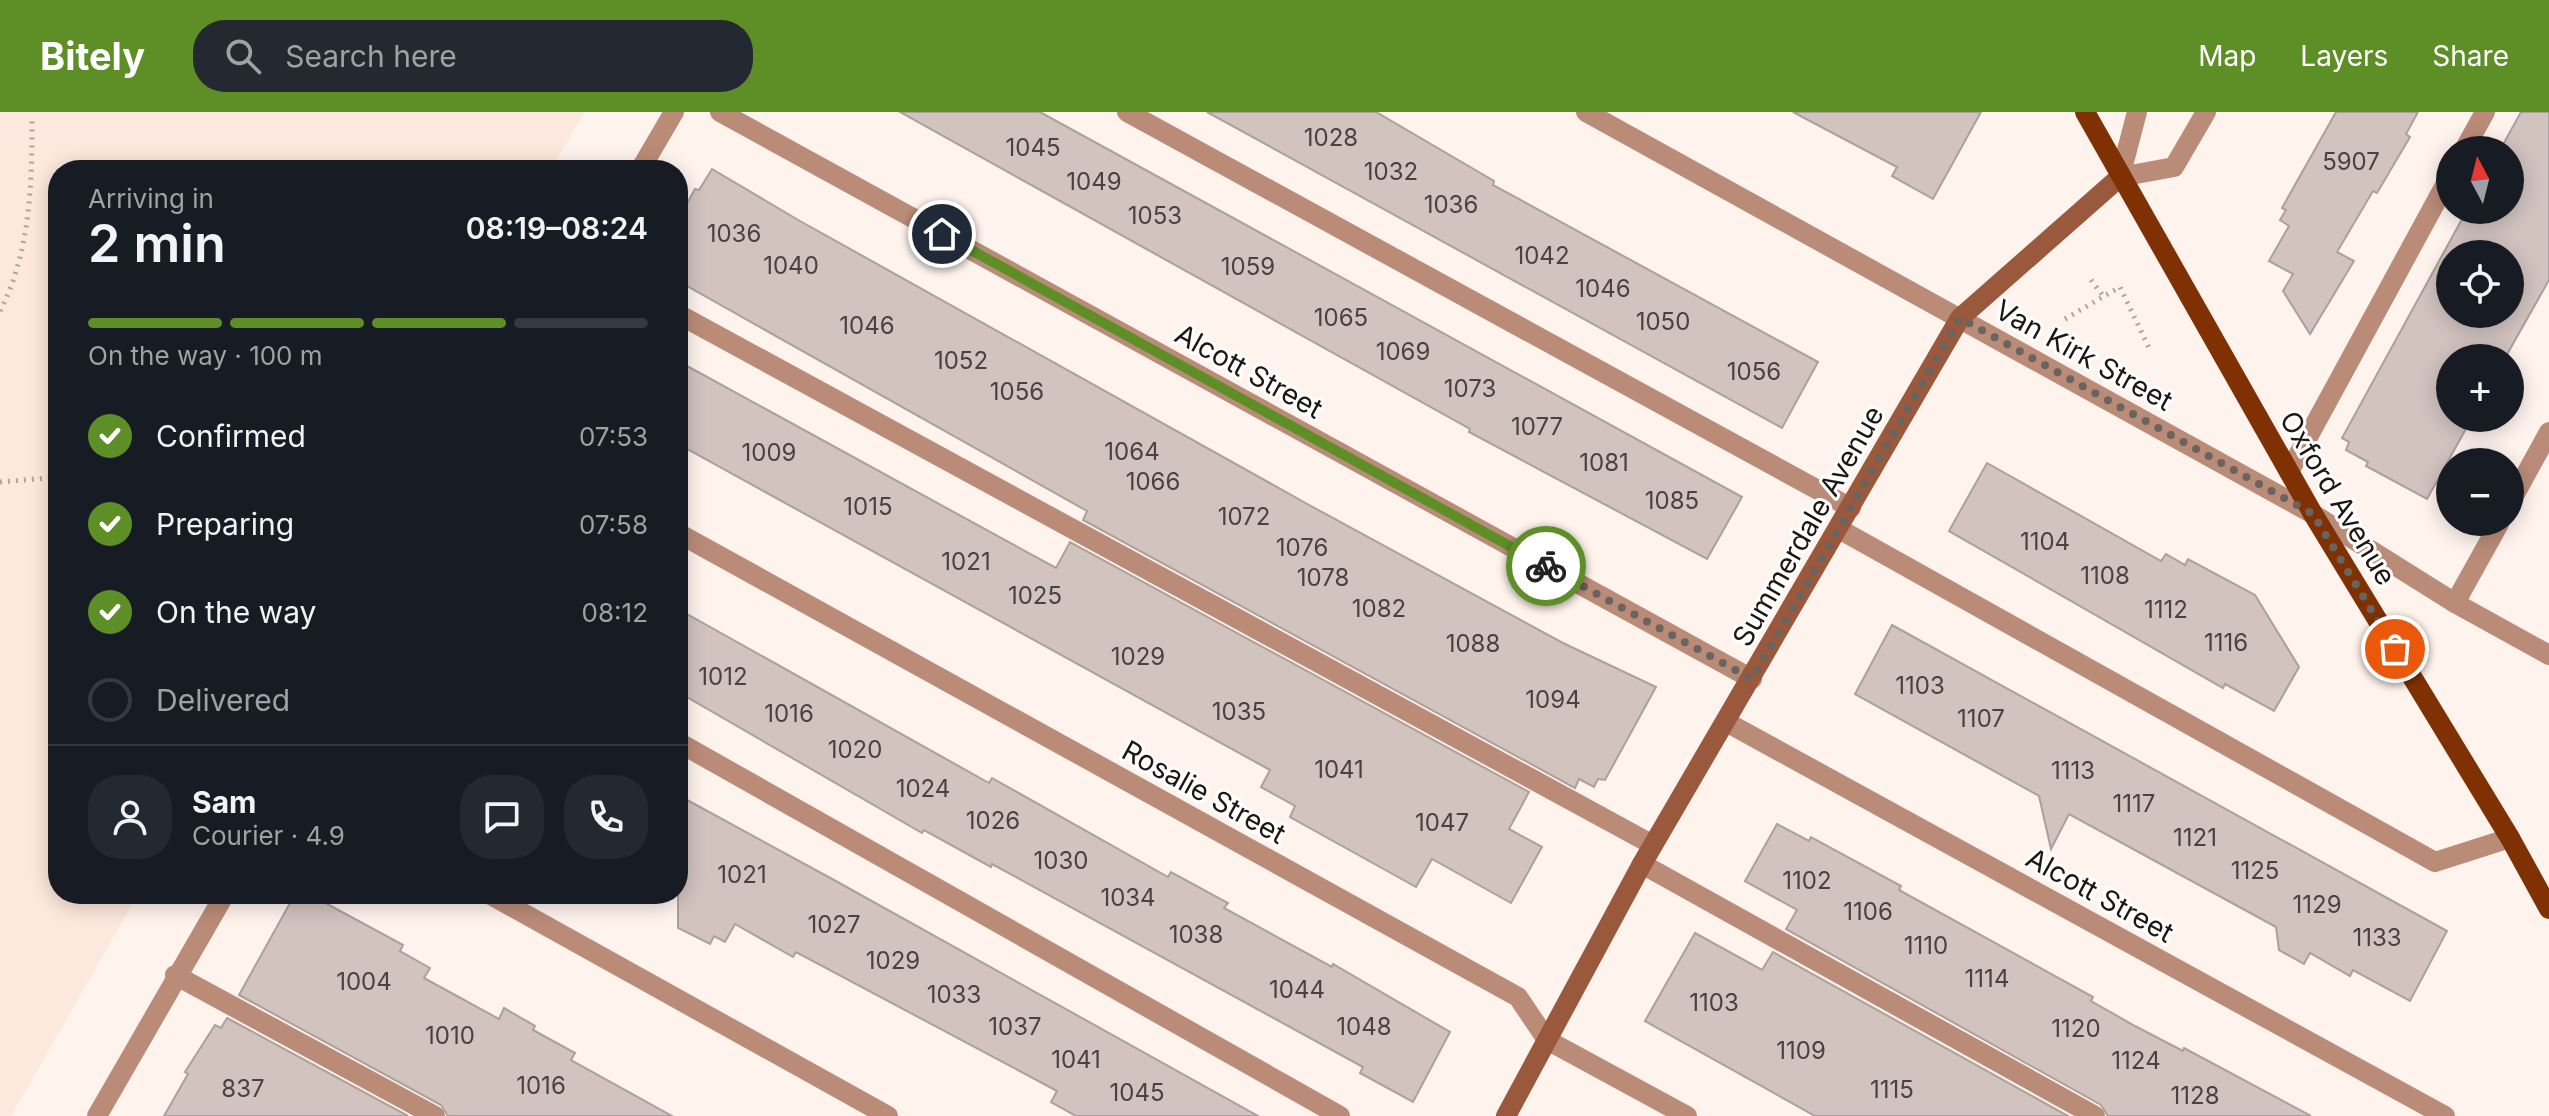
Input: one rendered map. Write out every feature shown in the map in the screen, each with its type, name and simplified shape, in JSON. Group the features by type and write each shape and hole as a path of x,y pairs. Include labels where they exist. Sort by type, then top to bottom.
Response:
{"main road":[{"name":"Oxford Avenue","path":"2085,112 2313,514 2510,838 2549,909"},
{"name":"Summerdale Avenue","path":"1506,1116 1642,864 1728,723 1960,318 2120,177"}],"street":[{"path":"646,160 674,112"},
{"name":"Alcott Street","path":"720,112 1752,679"},
{"path":"1127,112 1851,508"},
{"name":"Van Kirk Street","path":"1586,112 2313,514 2455,603 2549,655"},
{"path":"2137,112 2120,177 2174,167 2206,112"},
{"path":"2472,136 2485,112"},
{"path":"2289,472 2436,202"},
{"path":"688,319 1653,845"},
{"path":"2524,478 2549,432"},
{"path":"1839,529 2435,862 2510,838"},
{"path":"2455,603 2492,536"},
{"name":"Rosalie Street","path":"688,539 1518,997 1547,1040 1687,1116"},
{"name":"Alcott Street","path":"1728,723 2445,1116"},
{"path":"688,748 1340,1116"},
{"path":"1642,864 2095,1116"},
{"path":"97,1116 175,975 219,904"},
{"path":"507,904 888,1116"},
{"path":"175,975 435,1116"}],"path":[{"path":"0,311 11,290 27,226 32,173 32,116"},
{"path":"2091,280 2104,297"},
{"path":"2065,319 2120,287 2150,350"},
{"path":"0,482 48,478"}],"shaded area":[{"path":"0,112 584,112 557,160 48,160 48,904 132,904 11,1116 0,1116"}],"building":[{"path":"900,112 1040,112 1742,497 1707,559 1469,432 1470,429"},
{"path":"1207,112 1376,112 1494,181 1493,185 1818,362 1782,428"},
{"path":"1793,112 1981,112 1933,199 1892,176 1897,167"},
{"path":"2336,112 2418,112 2406,134 2410,137 2337,252 2354,261 2310,334 2283,291 2293,274 2269,261 2289,226 2280,220 2286,210 2282,208"},
{"path":"2521,112 2549,112 2549,280 2524,324 2524,240 2451,240 2459,224 2524,224 2524,136 2508,136"},
{"path":"712,169 1311,506 1563,643 1656,687 1605,780 1598,779 1594,787 1579,779 1575,788 1083,520 1087,511 688,287 688,202 695,189 699,190"},
{"path":"2436,267 2436,328 2522,328 2513,344 2436,344 2436,432 2464,432 2455,448 2436,448 2436,483 2427,499 2366,466 2368,462 2346,450 2349,442 2342,438"},
{"path":"688,366 1056,568 1070,542 1529,792 1509,829 1542,847 1511,903 1432,859 1416,887 1290,817 1295,806 1261,787 1270,770 688,450"},
{"path":"1987,463 2161,561 2166,554 2185,565 2188,559 2255,595 2299,667 2274,711 2225,684 2223,688 1949,531"},
{"path":"688,615 989,783 992,778 1168,877 1171,872 1228,903 1224,908 1332,967 1333,964 1450,1032 1413,1102 1360,1073 1363,1067 992,864 991,867 924,830 922,833 688,698"},
{"path":"1892,625 2447,931 2410,1001 2353,970 2350,976 2310,953 2304,964 2279,950 2276,927 2069,814 2051,849 2039,796 1855,694"},
{"path":"688,800 1258,1116 1076,1116 1051,1102 1057,1091 796,952 793,957 735,924 725,942 714,936 710,944 678,928 678,904 688,904"},
{"path":"1777,824 1809,841 1811,837 1901,886 1899,890 2093,997 2091,1001 2135,1026 2183,1051 2184,1048 2311,1116 2108,1116 2101,1105 1786,929 1797,910 1745,881"},
{"path":"289,904 327,904 403,945 400,951 430,968 424,978 499,1019 504,1008 535,1026 533,1030 575,1053 571,1060 672,1116 448,1116 441,1105 239,995"},
{"path":"1695,933 1762,970 1773,952 2068,1116 1815,1116 1645,1021"},
{"path":"227,1018 408,1116 164,1116 188,1074 185,1072 215,1025 221,1028"}],"way so far":[{"path":"1546,566 1752,679 1960,318 2313,514 2395,649"}],"route":[{"path":"942,234 1546,566"}]}
